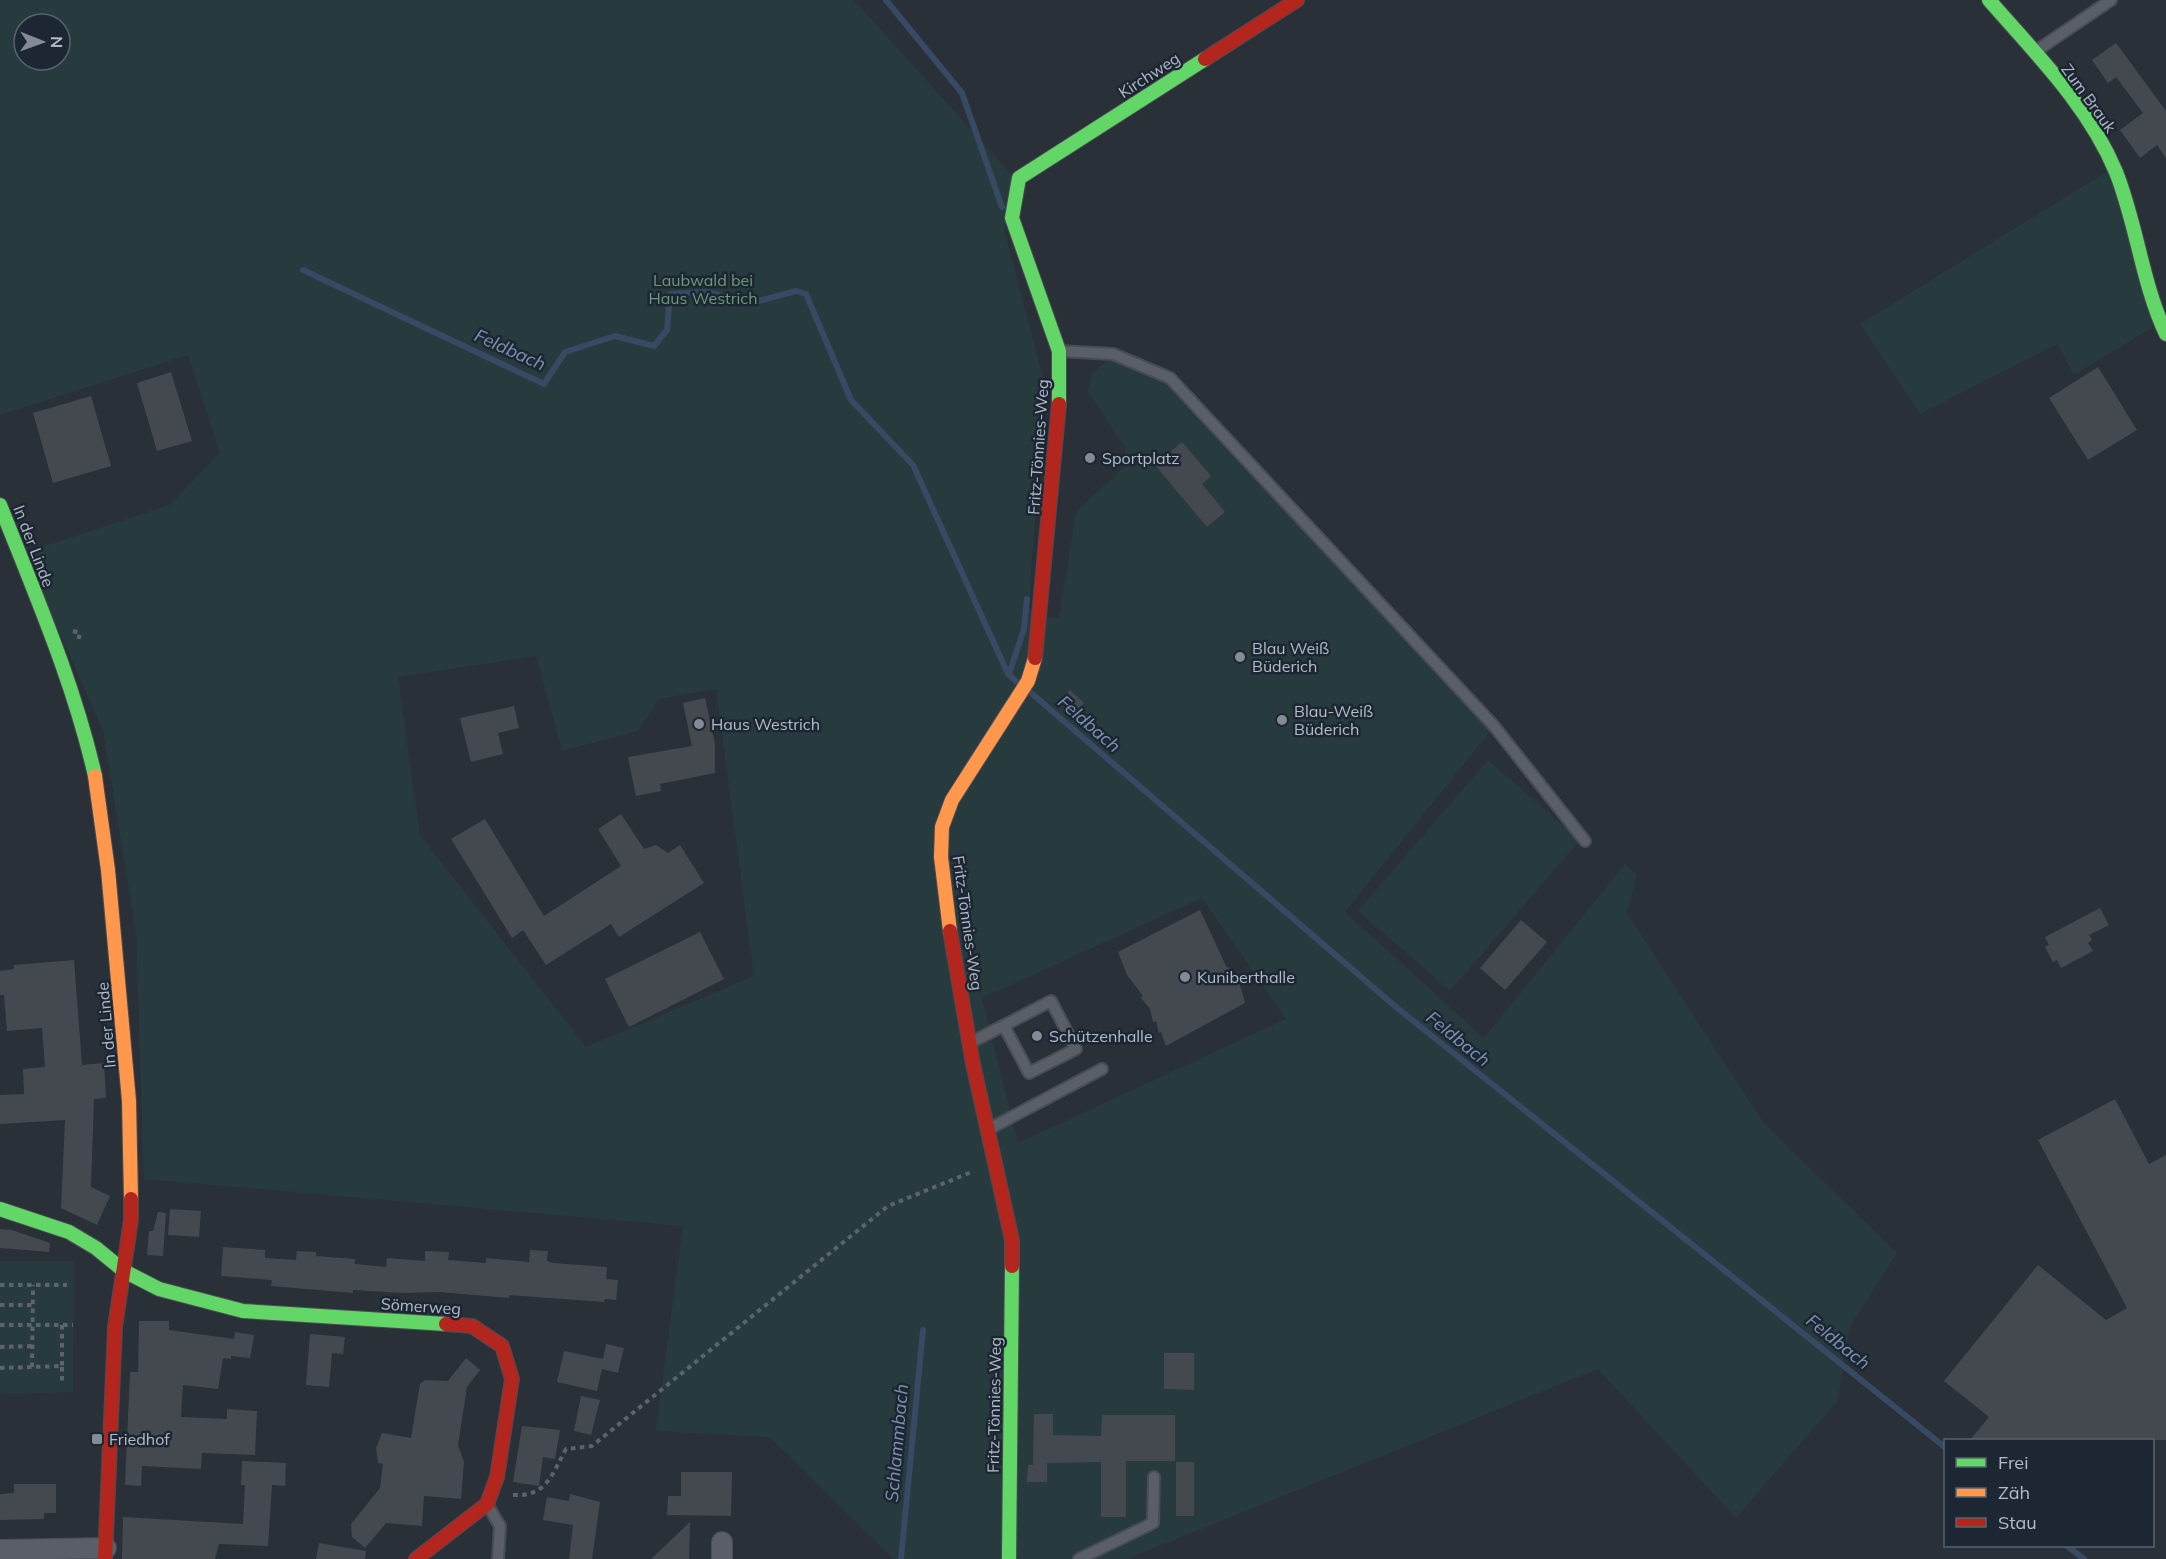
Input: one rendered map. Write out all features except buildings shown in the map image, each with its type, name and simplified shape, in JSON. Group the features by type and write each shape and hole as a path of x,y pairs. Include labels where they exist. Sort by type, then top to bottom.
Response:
{"street":[{"name":"Kirchweg","path":"1019,178 1297,0"},
{"name":"Zum Brauk","path":"1989,0 2096,131 2118,176 2157,315 2166,334"},
{"name":"Fritz-Tönnies-Weg","path":"1009,1559 1012,1240 1005,1202 986,1130 970,1044 945,896 942,827 962,783 1028,681 1036,655 1042,610 1061,384 1059,351 1012,218 1019,178"},
{"name":"In der Linde","path":"0,505 57,651 96,781 108,870 129,1101 131,1220 115,1327 105,1553"},
{"name":"Sömerweg","path":"0,1209 69,1232 96,1248 124,1271 159,1289 243,1311 472,1326 502,1346 512,1379 493,1488 487,1504"},
{"path":"416,1559 487,1504"},
{"path":"0,1550 105,1553"}],"lane":[{"path":"2034,53 2111,0"},
{"path":"1059,351 1113,354 1170,378 1494,726 1585,841"},
{"path":"970,1044 1051,1001 1076,1049 1029,1073 1004,1026"},
{"path":"986,1130 1102,1069"},
{"path":"1079,1559 1153,1523 1154,1477"},
{"path":"487,1504 500,1526 498,1559"}],"path":[{"path":"493,1488 509,1495 526,1496 546,1487 566,1449 592,1446 888,1206 979,1169 993,1160"},
{"path":"0,1285 68,1285"},
{"path":"32,1367 33,1285"},
{"path":"0,1305 33,1305"},
{"path":"0,1325 73,1325"},
{"path":"62,1325 62,1383"},
{"path":"0,1347 32,1346"},
{"path":"0,1368 62,1366"}],"green space":[{"name":"Laubwald bei Haus Westrich","path":"0,0 854,0 1011,174 1005,233 1044,381 1029,607 1036,617 1059,618 1076,512 1123,468 1125,448 1088,391 1092,374 1113,355 1167,380 1492,729 1345,912 1484,1038 1625,864 1637,875 1627,913 1763,1122 1897,1253 1850,1327 1838,1400 1736,1518 1598,1369 1127,1559 893,1559 770,1437 656,1431 683,1226 144,1179 136,933 103,730 24,553 169,505 220,453 188,355 0,415","holes":["536,656 562,751 638,731 659,699 716,689 754,976 586,1047 420,835 398,677","1202,898 1286,1019 1018,1143 982,998"]},
{"path":"2111,169 2153,327 2074,375 2057,344 1920,414 1860,324"},
{"path":"1488,760 1580,840 1450,991 1358,911"},
{"path":"0,1261 74,1261 73,1392 0,1394"}],"waterway":[{"path":"886,0 962,93 1002,207"},
{"name":"Feldbach","path":"303,270 544,384 565,352 615,336 654,346 667,330 670,294 707,292 751,303 796,291 806,294 851,400 913,465 1008,674 1017,682"},
{"path":"1009,674 1024,629 1027,599"},
{"name":"Feldbach","path":"1030,692 1396,1007 1944,1446"},
{"name":"Schlammbach","path":"901,1559 923,1330"},
{"name":"Feldbach","path":"2068,1547 2084,1559"}],"traffic: fast":[{"path":"1989,0 2060,81 2091,124 2104,148 2123,192 2151,295 2166,334"},
{"path":"1059,404 1059,351 1012,218 1019,178 1205,59"},
{"path":"0,505 65,673 95,776"},
{"path":"0,1209 69,1232 96,1248 124,1271 159,1289 243,1311 446,1324"},
{"path":"1009,1559 1012,1266"}],"traffic: slow":[{"path":"950,931 941,857 942,827 952,800 1028,681 1035,658"},
{"path":"95,776 108,870 129,1101 131,1199"}],"traffic: jam":[{"path":"1205,59 1297,0"},
{"path":"1035,658 1059,404"},
{"path":"950,931 973,1064 1012,1240 1012,1266"},
{"path":"105,1559 115,1327 131,1220 131,1199"},
{"path":"416,1559 487,1504 497,1477 512,1379 502,1346 472,1326 446,1324"}],"place":[{"name":"Sportplatz","path":"1090,458"},
{"name":"Blau Weiß Büderich","path":"1240,657"},
{"name":"Blau-Weiß Büderich","path":"1282,720"},
{"name":"Haus Westrich","path":"699,724"},
{"name":"Kuniberthalle","path":"1185,977"},
{"name":"Schützenhalle","path":"1037,1036"},
{"name":"Friedhof","path":"97,1439"}]}
